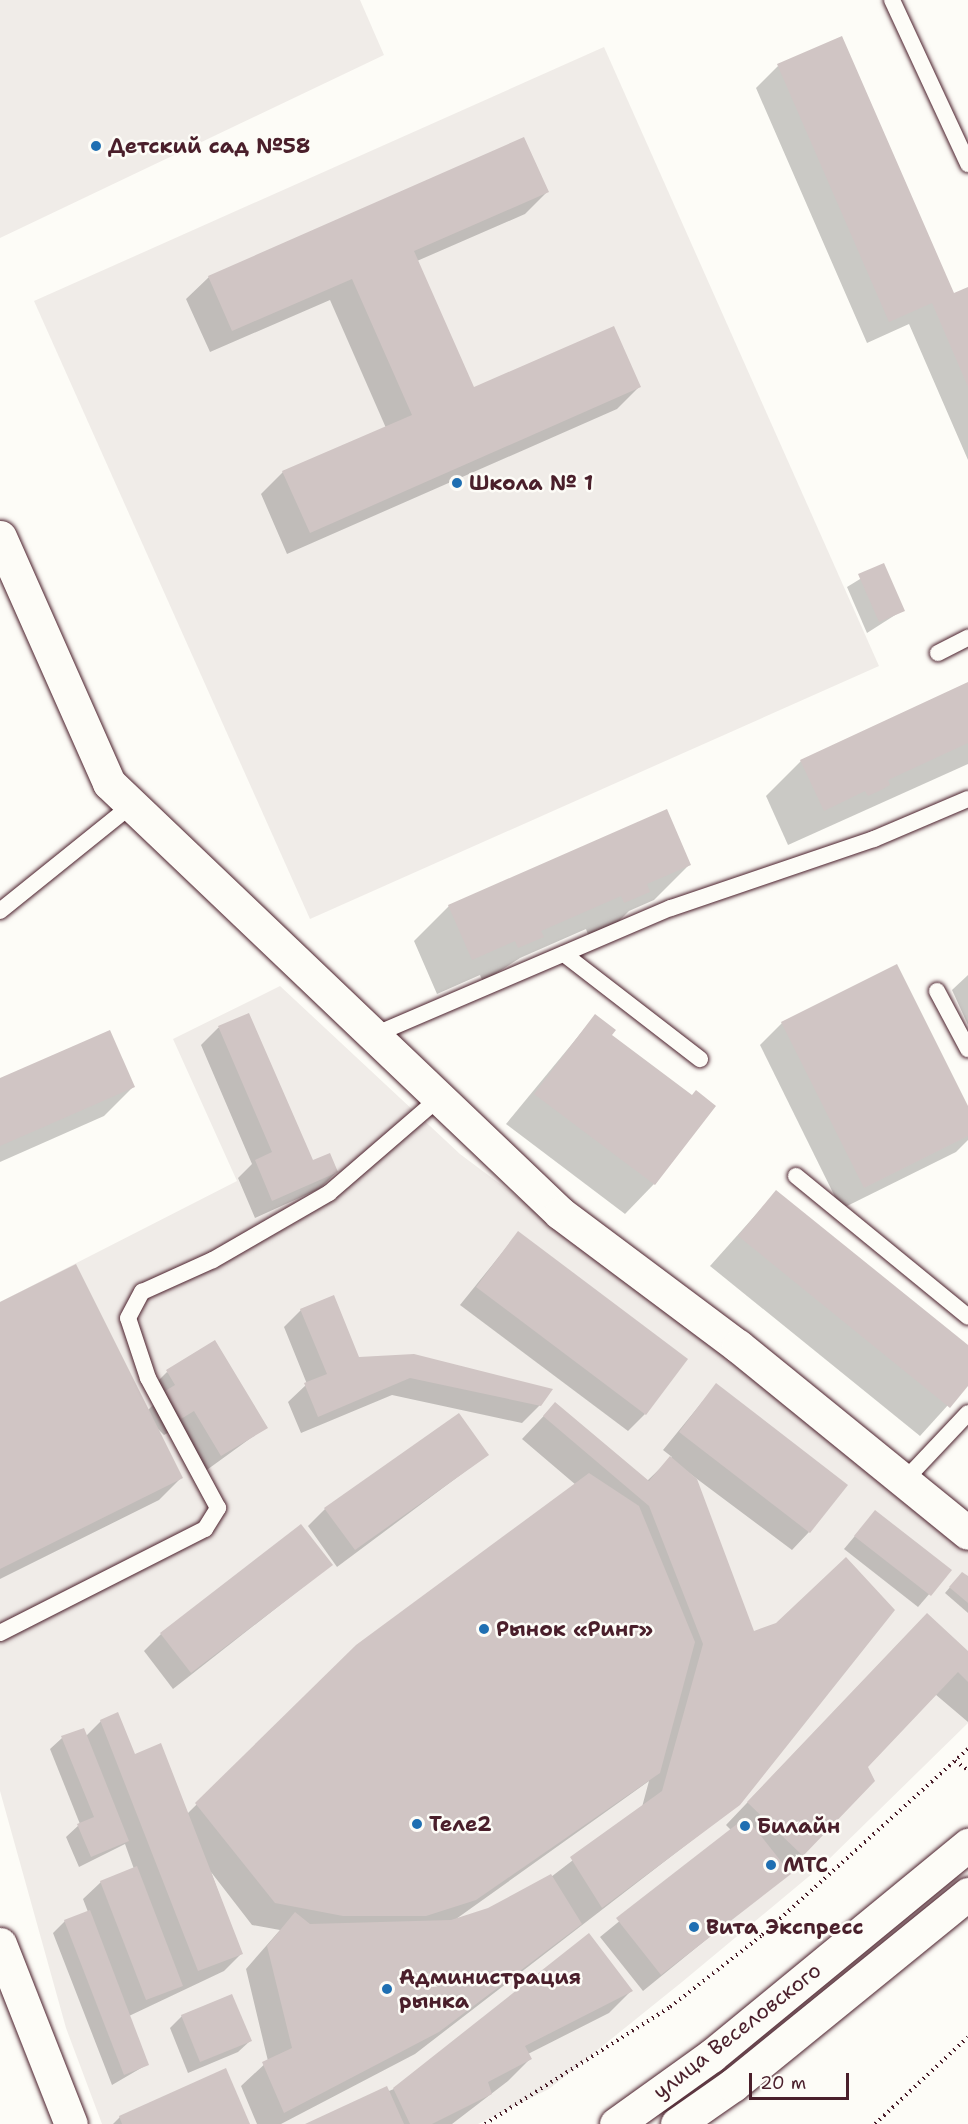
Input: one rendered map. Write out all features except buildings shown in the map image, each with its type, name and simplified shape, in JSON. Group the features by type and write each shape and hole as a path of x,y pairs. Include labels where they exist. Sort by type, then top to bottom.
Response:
{"street":[{"path":"0,537 109,783 560,1213 968,1533"},
{"name":"улица Веселовского","path":"616,2124 711,2056 968,1845"},
{"name":"улица Веселовского","path":"677,2124 734,2085 968,1894"},
{"path":"0,1944 71,2124"}],"lane":[{"path":"892,0 968,164"},
{"path":"938,653 968,638"},
{"path":"374,1035 671,908 874,839 968,799"},
{"path":"0,911 132,805"},
{"path":"564,954 700,1059"},
{"path":"938,991 968,1049"},
{"path":"0,1633 205,1529 218,1508 148,1378 128,1318 142,1292 213,1260 329,1193 439,1098"},
{"path":"796,1176 968,1317"},
{"path":"904,1481 968,1413"}],"path":[{"path":"485,2124 670,2007 762,1935 968,1749"},
{"path":"955,1761 968,1770"},
{"path":"875,2124 968,2037"}],"shaded area":[{"name":"Детский сад №58","path":"0,0 360,0 384,55 0,238"},
{"name":"Школа № 1","path":"604,47 879,666 310,919 34,301"},
{"name":"Рынок «Ринг»","path":"280,986 460,1154 968,1535 968,1723 825,1863 682,1982 549,2089 478,2124 102,2124 66,2028 0,1791 0,1302 237,1181 173,1039"}],"place":[{"name":"Детский сад №58","path":"96,146"},
{"name":"Школа № 1","path":"457,483"},
{"name":"Рынок «Ринг»","path":"484,1629"},
{"name":"Теле2","path":"417,1824"},
{"name":"Билайн","path":"745,1826"},
{"name":"МТС","path":"771,1865"},
{"name":"Вита Экспресс","path":"694,1927"},
{"name":"Администрация рынка","path":"387,1989"}]}
